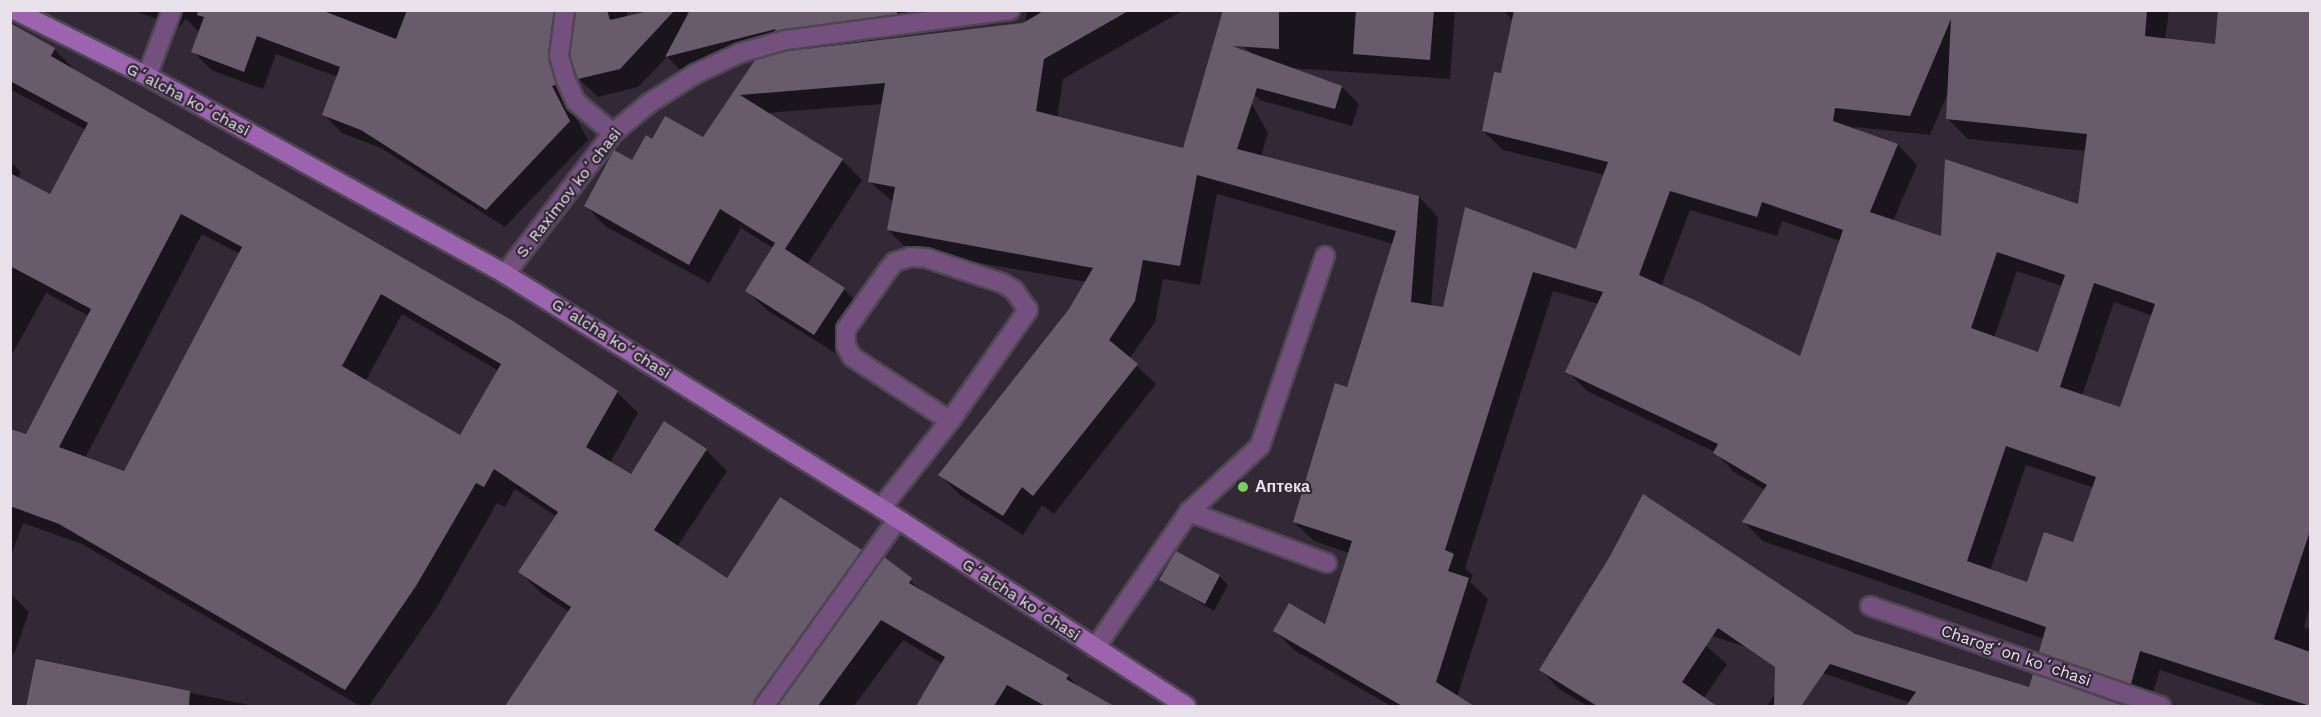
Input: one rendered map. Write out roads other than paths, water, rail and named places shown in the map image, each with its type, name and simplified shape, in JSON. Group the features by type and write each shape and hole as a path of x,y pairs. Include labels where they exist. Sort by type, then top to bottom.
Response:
{"street":[{"name":"Gʻalcha koʻchasi","path":"14,10 147,76 505,274 881,508 1186,706"},
{"path":"147,76 172,10"},
{"path":"565,10 559,56 566,80 576,102 613,133"},
{"name":"S. Raximov koʻchasi","path":"505,274 613,133 648,104 694,74 740,53 786,40 1010,10"},
{"path":"1095,648 1189,512 1260,446 1325,256"},
{"path":"881,508 950,421 1028,310 1014,290 1002,283 926,258 910,257 896,262 846,328 846,346 852,357 950,421"},
{"path":"1189,512 1327,563"},
{"path":"764,706 897,520"},
{"name":"Charogʻon koʻchasi","path":"1870,606 2161,706"}],"place":[{"name":"Аптека","path":"1243,487"}]}
